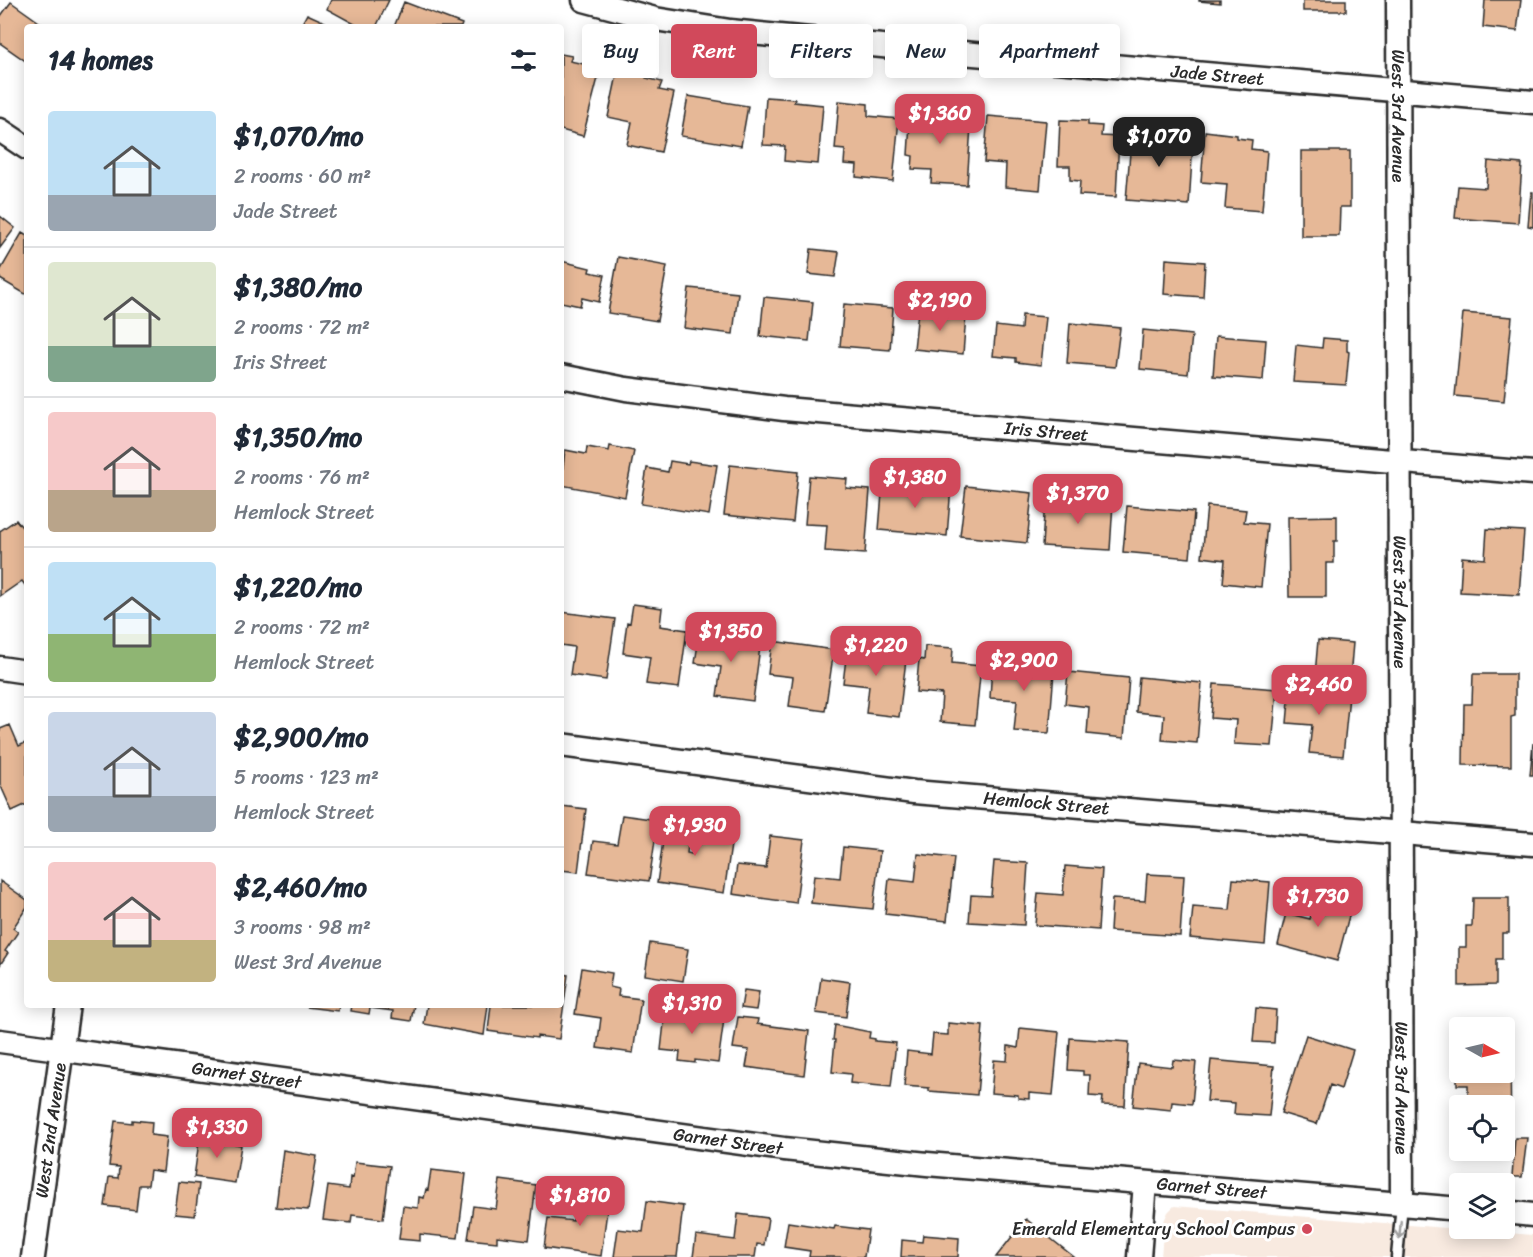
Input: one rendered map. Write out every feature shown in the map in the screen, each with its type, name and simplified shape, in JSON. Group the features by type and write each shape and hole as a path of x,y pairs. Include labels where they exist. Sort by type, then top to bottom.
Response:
{"street":[{"name":"Jade Street","path":"584,0 655,19 730,32 1533,102"},
{"name":"West 3rd Avenue","path":"1398,0 1402,1204"},
{"path":"0,130 24,146"},
{"name":"Iris Street","path":"564,377 626,389 784,409 1533,473"},
{"path":"0,668 24,672"},
{"name":"Hemlock Street","path":"564,745 914,792 1533,844"},
{"name":"West 2nd Avenue","path":"33,1257 68,1008"},
{"name":"Garnet Street","path":"0,1041 784,1149 927,1164 1449,1208"},
{"path":"1139,1257 1145,1183"},
{"path":"1515,1213 1533,1215"}],"lane":[{"path":"1397,1257 1402,1204"}],"shaded area":[{"name":"Emerald Elementary School Campus","path":"1174,1206 1449,1228 1449,1239 1515,1239 1515,1234 1533,1235 1533,1257 1161,1257 1164,1221"}],"building":[{"path":"331,0 389,0 377,24 354,24 327,9"},
{"path":"1220,0 1220,3 1199,1"},
{"path":"1303,0 1346,0 1346,11 1303,11"},
{"path":"1485,0 1521,0 1517,31 1483,27"},
{"path":"11,2 42,24 24,24 24,60 0,43 0,17"},
{"path":"404,2 462,24 395,24"},
{"path":"307,14 325,22 324,24 302,24"},
{"path":"564,55 572,56 570,61 582,64 582,78 598,78 583,136 564,131"},
{"path":"616,78 646,78 662,82 659,90 674,93 661,152 627,145 632,122 608,117"},
{"path":"688,96 748,106 741,146 681,136"},
{"path":"766,97 795,99 794,102 823,105 818,164 784,161 785,146 763,145"},
{"path":"839,101 868,104 868,116 899,119 893,181 856,177 857,165 844,164 845,150 835,149"},
{"path":"911,107 943,109 942,113 957,114 956,125 971,126 967,185 931,183 932,170 912,169 913,156 908,155"},
{"path":"988,116 1046,121 1040,190 1005,187 1006,164 984,162"},
{"path":"1060,120 1088,121 1088,125 1102,126 1101,136 1119,137 1116,197 1079,195 1080,181 1070,180 1070,166 1058,166"},
{"path":"1132,129 1179,132 1178,142 1193,143 1189,205 1126,200"},
{"path":"1205,131 1237,135 1237,138 1252,140 1251,149 1267,151 1262,211 1225,208 1227,184 1201,182"},
{"path":"1301,151 1350,151 1350,207 1340,207 1339,236 1301,236"},
{"path":"1488,161 1522,164 1518,223 1455,218 1458,186 1486,188"},
{"path":"1531,192 1533,192 1533,227 1528,226"},
{"path":"0,216 15,228 0,248"},
{"path":"22,233 24,234 24,293 0,279 0,271"},
{"path":"811,249 839,252 835,277 808,274"},
{"path":"618,257 667,266 657,321 608,313"},
{"path":"1166,259 1205,262 1203,297 1164,294"},
{"path":"564,262 590,268 589,272 605,275 599,302 582,298 580,306 564,303"},
{"path":"689,288 738,293 733,334 684,328"},
{"path":"764,297 813,302 809,341 760,336"},
{"path":"844,304 893,308 890,350 840,346"},
{"path":"918,311 966,315 963,354 914,349"},
{"path":"1463,313 1512,317 1504,401 1455,396"},
{"path":"1022,315 1046,317 1041,365 1016,362 1016,358 993,356 996,326 1021,329"},
{"path":"1070,323 1120,328 1115,367 1067,363"},
{"path":"1143,330 1192,335 1188,374 1140,369"},
{"path":"1216,336 1266,340 1263,380 1213,376"},
{"path":"1323,338 1347,340 1347,351 1349,352 1346,385 1293,382 1296,345 1322,348"},
{"path":"610,446 634,451 625,497 564,486 565,450 586,454 587,447 609,451"},
{"path":"670,461 717,465 709,515 641,504 647,468 668,472"},
{"path":"730,465 798,472 793,522 724,515"},
{"path":"809,476 847,479 846,488 870,490 865,554 825,551 827,525 805,524"},
{"path":"883,481 951,487 947,536 879,530"},
{"path":"966,486 1032,493 1027,543 960,536"},
{"path":"1045,499 1113,503 1110,550 1042,546"},
{"path":"1127,506 1194,512 1190,558 1123,552"},
{"path":"1207,506 1246,510 1244,522 1267,524 1261,587 1223,583 1225,560 1202,557"},
{"path":"1337,516 1334,563 1326,563 1326,597 1289,597 1288,517"},
{"path":"16,520 24,529 24,584 22,581 0,596 0,531"},
{"path":"1487,529 1524,531 1519,595 1460,592 1462,557 1485,559"},
{"path":"633,604 662,608 660,626 687,630 679,688 646,684 650,657 623,653 627,622 630,623"},
{"path":"564,612 615,619 606,680 570,675 574,647 564,645"},
{"path":"700,631 761,639 753,701 717,696 721,667 695,663"},
{"path":"852,638 877,640 875,657 906,660 899,717 866,713 869,686 843,683 847,650 851,651"},
{"path":"1318,640 1353,643 1350,678 1315,675"},
{"path":"772,641 834,650 825,711 789,706 793,677 768,674"},
{"path":"925,646 953,648 952,663 981,666 975,725 940,722 942,694 916,692 919,659 924,660"},
{"path":"998,652 1023,655 1021,669 1054,672 1049,733 1014,731 1017,700 990,698 992,665 997,666"},
{"path":"1068,672 1129,678 1124,738 1087,734 1089,707 1065,704"},
{"path":"1473,674 1515,674 1515,716 1511,717 1511,766 1463,765 1464,704 1472,704"},
{"path":"1139,677 1202,683 1197,743 1162,740 1164,715 1136,712"},
{"path":"1291,678 1321,680 1320,694 1349,696 1343,756 1309,753 1312,725 1287,723"},
{"path":"1214,684 1277,689 1272,746 1234,744 1236,720 1211,718"},
{"path":"10,725 19,746 24,744 24,805 12,811 0,784 0,729"},
{"path":"1533,743 1533,775 1530,775"},
{"path":"564,806 586,809 578,872 564,870"},
{"path":"622,815 658,820 649,881 588,873 593,841 617,844"},
{"path":"666,820 691,823 687,853 692,854 696,825 733,831 724,893 657,883"},
{"path":"770,836 804,840 796,903 733,894 737,865 766,868"},
{"path":"843,847 880,851 873,909 811,903 814,875 840,878"},
{"path":"918,854 954,858 947,921 885,914 889,879 915,882"},
{"path":"994,861 1028,863 1024,925 969,922 971,895 991,896"},
{"path":"1065,866 1102,869 1098,930 1035,925 1038,893 1063,895"},
{"path":"1147,874 1184,876 1180,936 1110,931 1112,899 1145,901"},
{"path":"1233,879 1270,882 1265,945 1190,938 1193,907 1230,910"},
{"path":"0,881 24,898 24,912 13,928 18,932 5,951 8,953 0,965"},
{"path":"1317,891 1353,901 1337,961 1278,945 1286,913 1310,919"},
{"path":"1473,898 1509,898 1509,933 1502,933 1502,959 1496,959 1496,985 1459,986 1459,947 1466,947 1466,926 1472,926"},
{"path":"650,943 688,949 683,981 645,975"},
{"path":"582,968 612,973 610,987 619,989 618,996 641,999 633,1053 597,1048 601,1018 575,1014"},
{"path":"564,974 568,975 564,1003"},
{"path":"821,978 850,982 846,1017 816,1013"},
{"path":"744,990 759,992 756,1010 741,1008"},
{"path":"666,1005 700,1010 699,1016 724,1019 718,1063 695,1060 695,1063 679,1061 680,1052 661,1050"},
{"path":"315,1008 338,1008 338,1011"},
{"path":"352,1008 370,1008 369,1014 351,1011"},
{"path":"370,1008 413,1008 411,1021 392,1018 393,1011"},
{"path":"427,1008 488,1008 484,1035 424,1024"},
{"path":"491,1008 563,1008 559,1039 488,1031"},
{"path":"1256,1008 1276,1010 1274,1043 1253,1042"},
{"path":"738,1017 758,1019 757,1024 809,1031 804,1075 746,1067 749,1050 733,1048"},
{"path":"948,1023 983,1026 977,1095 929,1091 929,1088 904,1086 907,1051 931,1054 933,1034 948,1035"},
{"path":"835,1025 870,1032 869,1038 875,1041 896,1043 891,1087 850,1083 851,1074 832,1072"},
{"path":"1020,1028 1059,1032 1053,1095 1029,1093 1029,1099 1018,1098 1018,1095 991,1093 994,1060 1007,1061 1008,1046 1018,1048"},
{"path":"1306,1035 1353,1050 1341,1089 1330,1085 1317,1124 1281,1113"},
{"path":"1070,1038 1129,1042 1125,1106 1102,1105 1103,1097 1089,1096 1090,1075 1083,1075 1083,1071 1068,1070"},
{"path":"1173,1060 1196,1062 1192,1104 1172,1102 1171,1110 1133,1106 1138,1063 1172,1067"},
{"path":"1211,1060 1274,1066 1269,1116 1234,1114 1235,1103 1207,1101"},
{"path":"1457,1083 1510,1083 1510,1095 1468,1095 1468,1085 1457,1085"},
{"path":"132,1120 152,1122 151,1135 167,1137 163,1172 150,1170 148,1185 139,1185 136,1210 105,1206 109,1177 118,1178 119,1167 109,1166 115,1121 132,1123"},
{"path":"200,1134 224,1138 223,1142 241,1145 235,1183 194,1177"},
{"path":"1515,1138 1527,1138 1522,1177 1515,1177 1515,1173 1512,1173"},
{"path":"283,1150 317,1156 308,1210 276,1207"},
{"path":"355,1162 390,1166 383,1219 352,1215 351,1223 323,1220 328,1186 349,1189"},
{"path":"431,1170 466,1174 458,1238 420,1234 420,1241 399,1239 403,1206 418,1208 419,1197 424,1198 426,1189 428,1190"},
{"path":"500,1180 536,1185 529,1240 497,1236 497,1242 468,1239 473,1206 496,1209"},
{"path":"179,1182 199,1184 195,1216 175,1214"},
{"path":"577,1192 609,1196 601,1256 544,1248 548,1218 573,1221"},
{"path":"647,1201 683,1206 677,1257 614,1257 618,1229 643,1232"},
{"path":"738,1214 768,1218 764,1245 757,1244 755,1257 693,1257 696,1235 735,1240"},
{"path":"1026,1219 1074,1257 996,1257"},
{"path":"788,1222 834,1229 835,1226 868,1230 864,1257 809,1257 810,1251 784,1247"},
{"path":"923,1235 959,1238 958,1257 901,1257 902,1240 922,1242"}],"place":[{"name":"Emerald Elementary School Campus","path":"1307,1229"}]}
